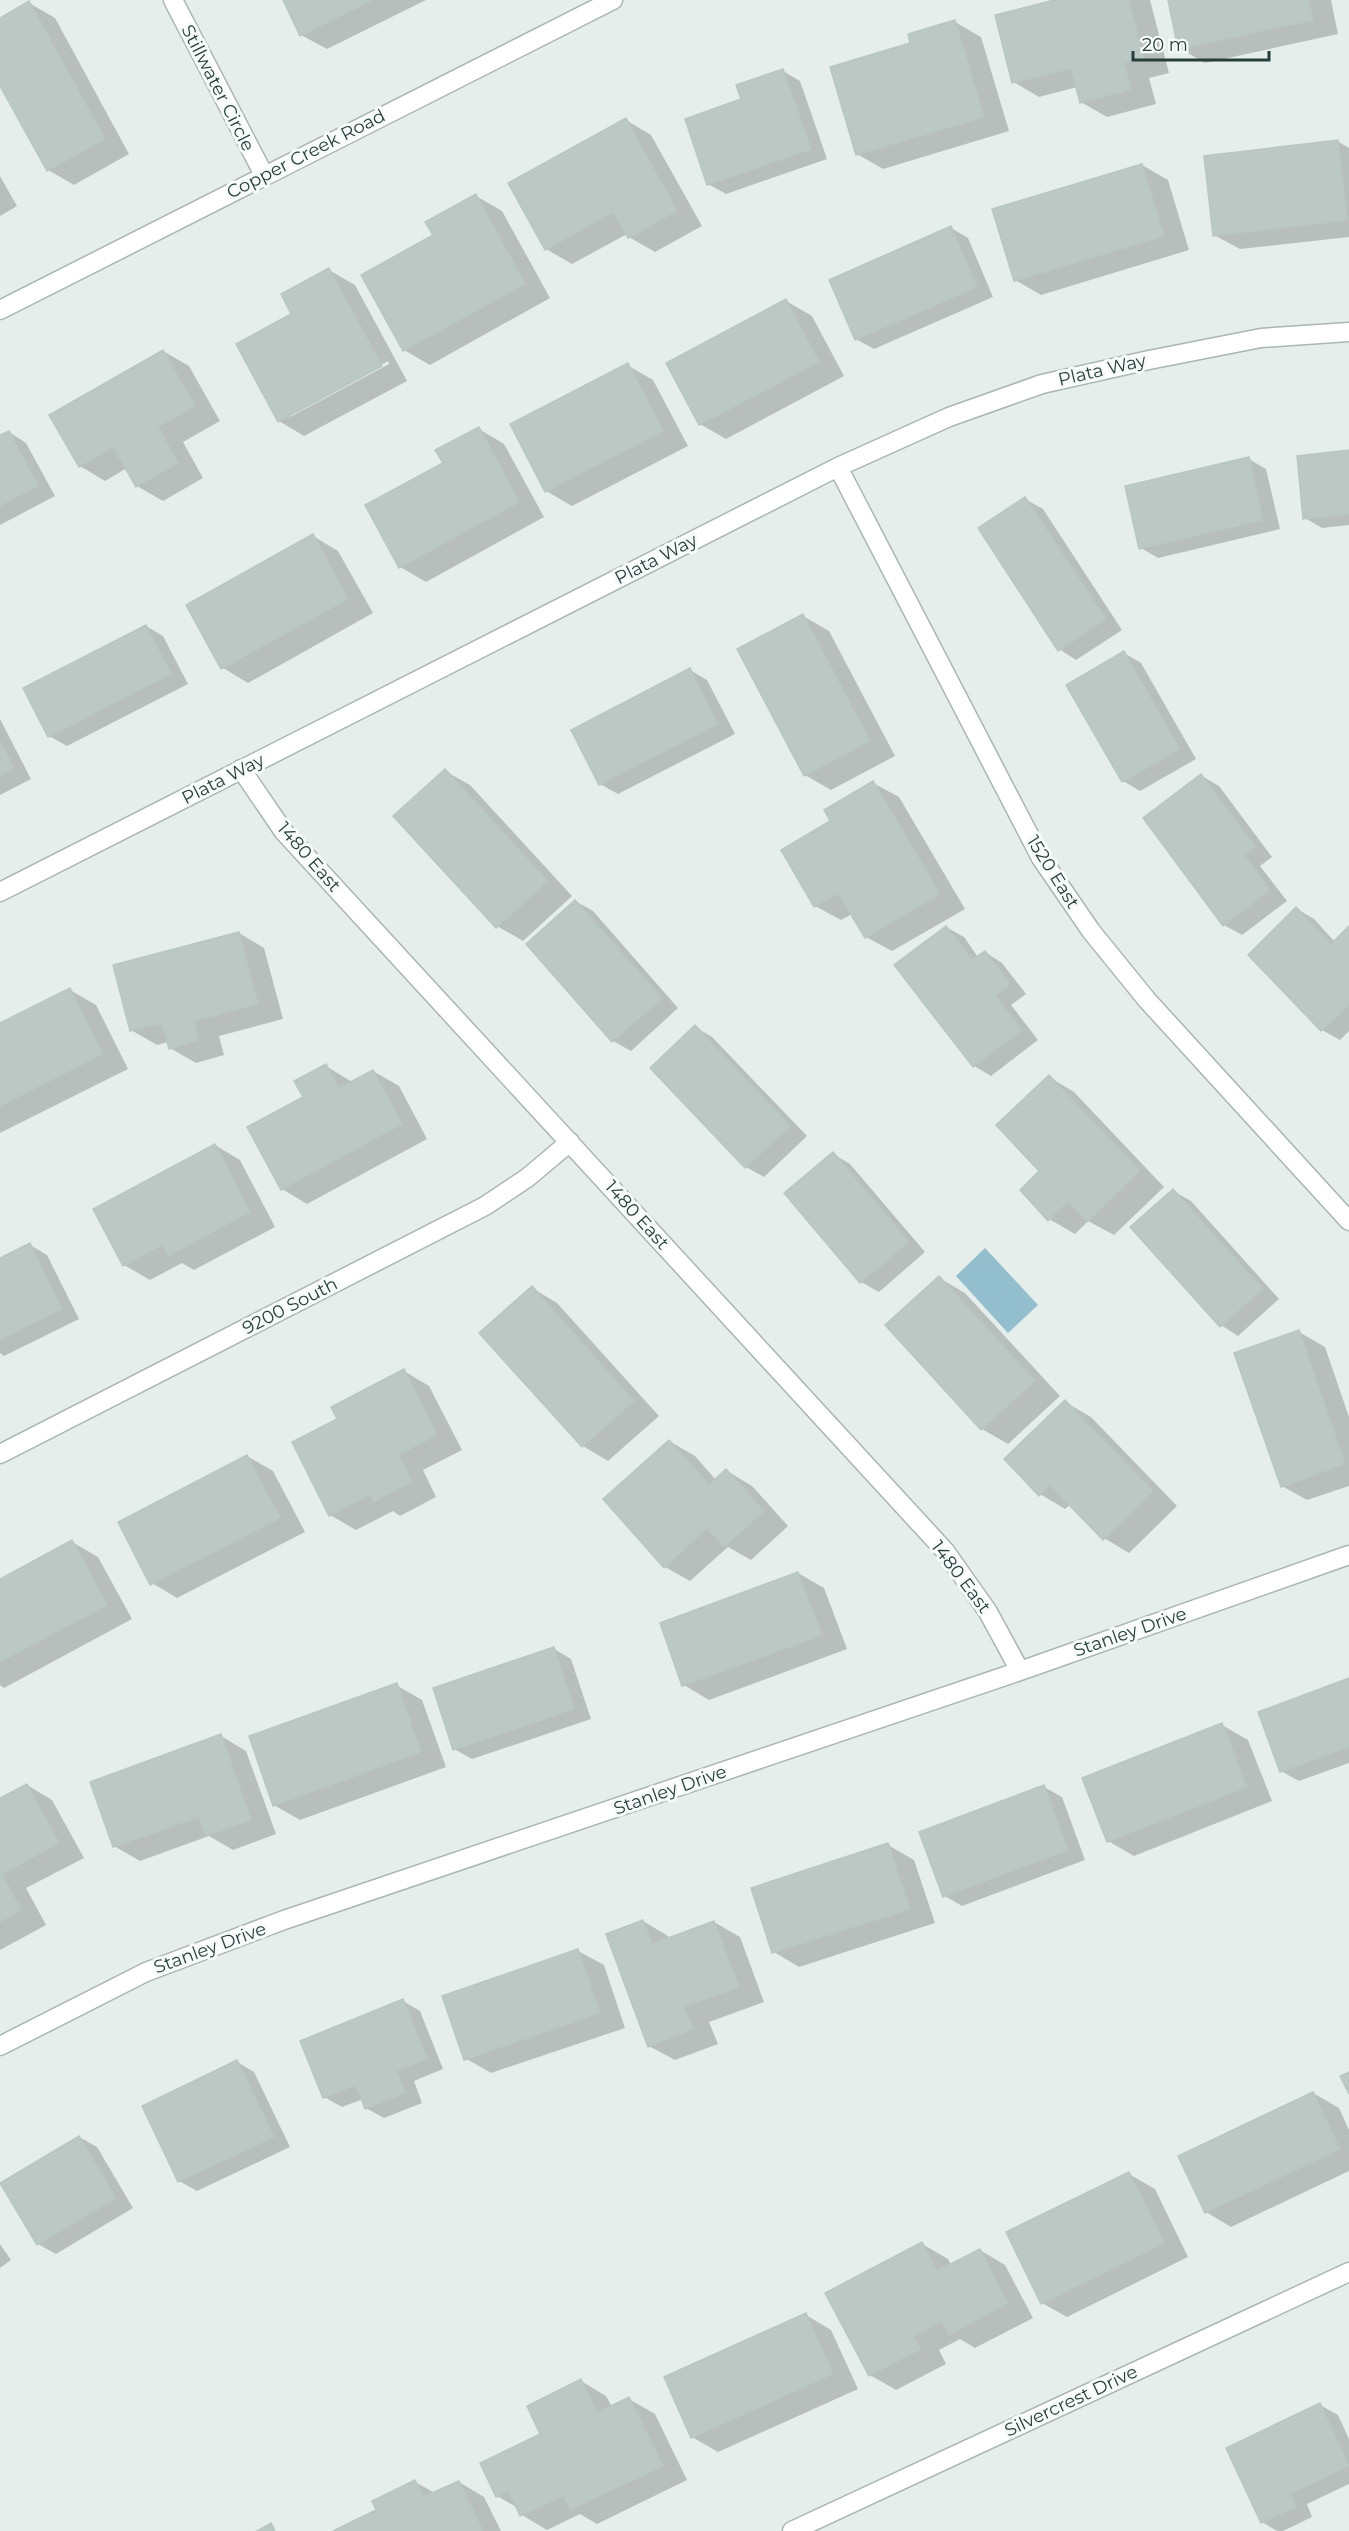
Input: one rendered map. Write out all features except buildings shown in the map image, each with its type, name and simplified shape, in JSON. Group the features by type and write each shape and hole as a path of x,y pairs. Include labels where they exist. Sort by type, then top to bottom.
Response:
{"street":[{"name":"Stillwater Circle","path":"173,0 264,175"},
{"name":"Copper Creek Road","path":"0,310 613,0"},
{"name":"Plata Way","path":"0,892 838,467 948,417 1042,384 1149,360 1261,338 1349,332"},
{"name":"1520 East","path":"838,467 1041,858 1091,931 1147,1000 1349,1221"},
{"name":"1480 East","path":"241,769 284,832 945,1551 988,1612 1020,1671"},
{"name":"9200 South","path":"0,1454 485,1206 527,1178 570,1142"},
{"name":"Stanley Drive","path":"0,2046 146,1972 284,1920 1020,1671 1349,1555"},
{"name":"Silvercrest Drive","path":"792,2531 1349,2272"}],"water":[{"path":"985,1248 1038,1305 1008,1333 956,1276"}]}
